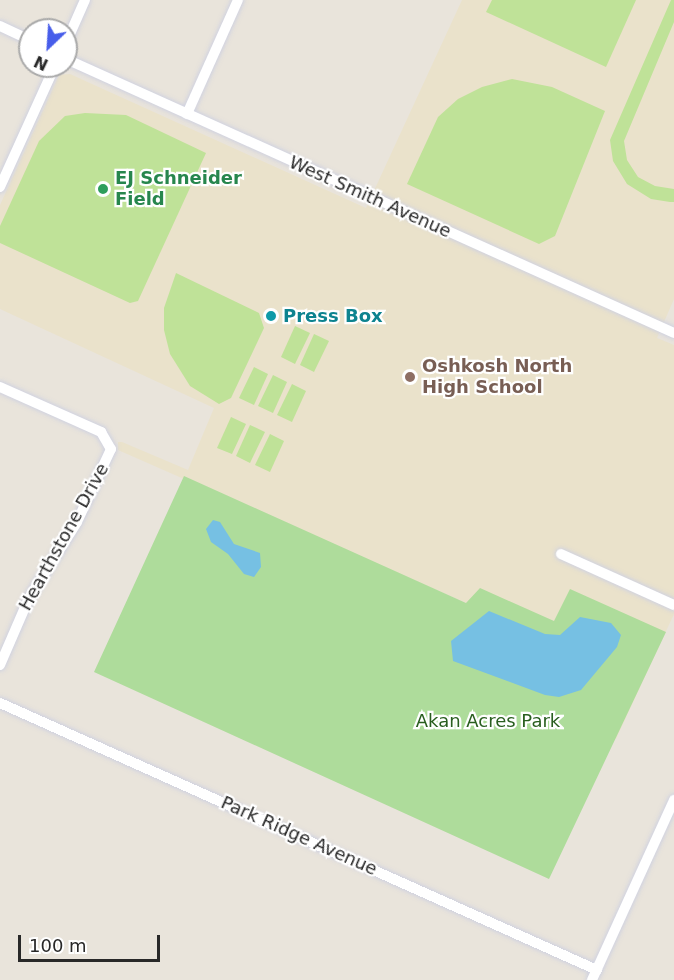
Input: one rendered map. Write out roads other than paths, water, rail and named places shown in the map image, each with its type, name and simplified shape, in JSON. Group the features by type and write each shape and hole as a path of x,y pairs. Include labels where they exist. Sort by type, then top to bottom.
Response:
{"street":[{"path":"77,18 85,0"},
{"path":"187,114 238,0"},
{"path":"0,26 18,34"},
{"name":"West Smith Avenue","path":"78,64 674,333"},
{"path":"0,187 50,78"},
{"name":"Hearthstone Drive","path":"0,387 101,432 110,442 107,459 77,522 35,585 0,665"},
{"path":"561,554 674,605"},
{"name":"Park Ridge Avenue","path":"0,703 595,975"},
{"path":"595,975 674,800"}],"water":[{"path":"213,520 220,522 234,544 260,553 261,567 254,577 244,574 228,554 211,542 206,529"},
{"path":"489,611 545,634 560,635 580,617 611,623 621,635 617,647 581,690 559,697 545,695 453,661 451,641"}],"place":[{"name":"EJ Schneider Field","path":"103,189"},
{"name":"Press Box","path":"271,316"},
{"name":"Oshkosh North High School","path":"410,377"}],"park label":[{"name":"Akan Acres Park","path":"488,721"}]}
